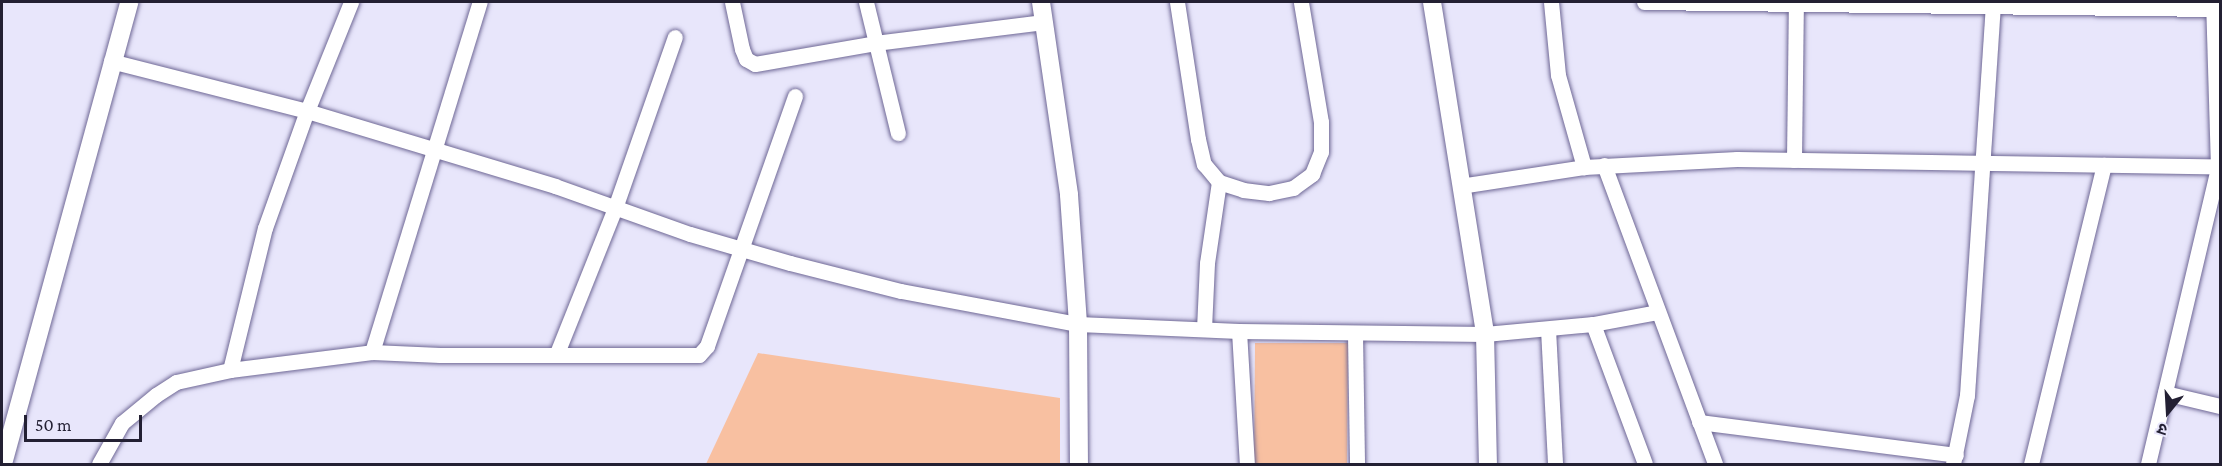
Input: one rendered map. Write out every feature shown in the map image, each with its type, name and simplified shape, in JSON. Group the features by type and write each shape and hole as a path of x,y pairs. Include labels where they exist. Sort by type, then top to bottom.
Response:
{"street":[{"path":"3,465 111,61 129,2"},
{"path":"230,370 265,228 307,111 351,2"},
{"path":"372,352 480,2"},
{"path":"732,2 742,49 746,59 755,64 875,43 1044,22"},
{"path":"866,2 898,133"},
{"path":"1041,2 1069,195 1078,324 1079,465"},
{"path":"1177,2 1198,139 1204,164 1219,182 1243,190 1269,193 1293,188 1312,174 1320,152 1321,122 1301,2"},
{"path":"1432,2 1485,334 1488,465"},
{"path":"1551,2 1558,75 1584,167"},
{"path":"1644,2 2215,7 2219,167 2148,465"},
{"path":"1794,160 1796,3"},
{"path":"1699,422 1955,460 1966,395 1984,164 1993,5"},
{"path":"557,353 615,208 675,37"},
{"path":"111,61 307,111 555,186 615,208 741,248 901,291 1078,324 1355,334 1485,334 1593,324 1656,312"},
{"path":"99,465 122,423 156,395 176,382 230,370 372,352 440,355 557,353 691,357 699,355 707,346 795,96"},
{"path":"1460,186 1604,165 1737,159 2219,167"},
{"path":"1604,165 1656,312 1715,465"},
{"path":"2031,465 2104,165"},
{"path":"1204,329 1207,263 1219,182"},
{"path":"1593,324 1645,465"},
{"path":"1548,329 1555,465"},
{"path":"1239,331 1247,465"},
{"path":"1355,334 1357,465"},
{"path":"2165,393 2220,406"}],"shaded area":[{"path":"1255,343 1348,343 1347,464 1254,464"},
{"path":"758,353 1060,398 1060,464 706,464"}]}
